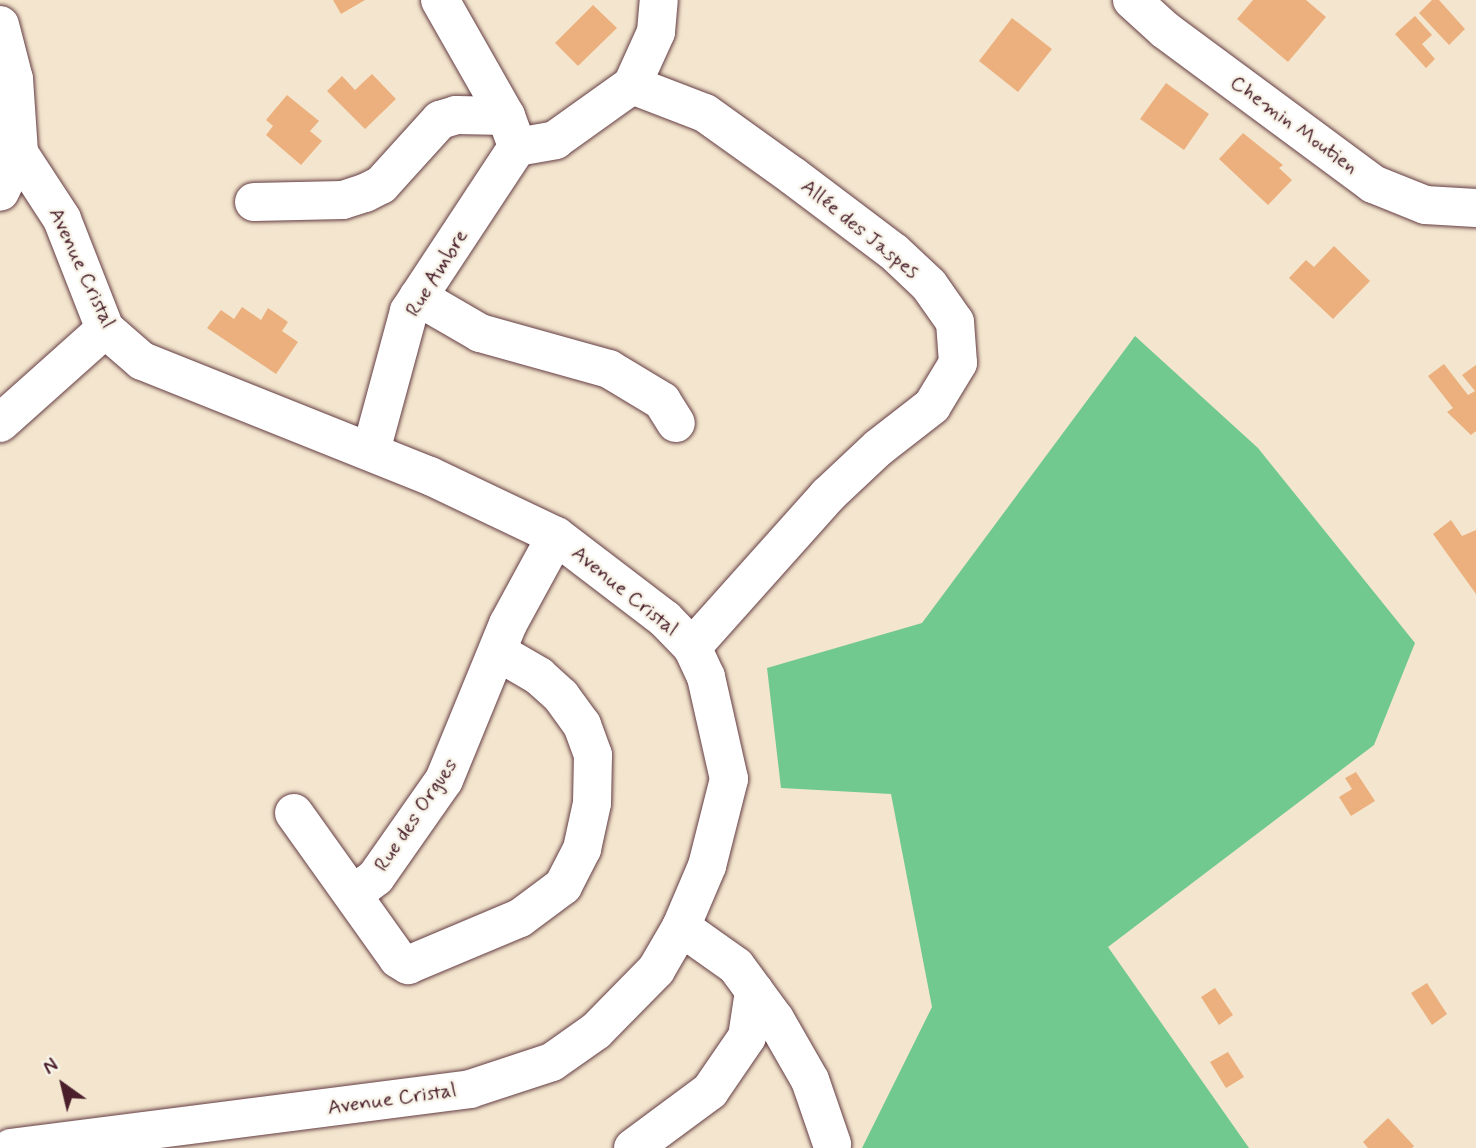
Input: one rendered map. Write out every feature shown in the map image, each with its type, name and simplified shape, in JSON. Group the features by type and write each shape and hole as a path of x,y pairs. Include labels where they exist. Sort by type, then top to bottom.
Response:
{"street":[{"path":"440,0 511,132"},
{"path":"254,202 343,200 365,193 381,184 440,120 456,115 511,132 555,140 632,85 656,32 659,0"},
{"name":"Chemin Moutien","path":"1132,0 1165,30 1373,184 1425,205 1476,208"},
{"path":"0,25 14,79 19,153 0,192"},
{"name":"Allée des Jaspes","path":"632,85 705,113 793,176 894,252 929,285 954,322 958,363 932,406 878,448 828,495 692,647"},
{"name":"Rue Ambre","path":"371,451 409,311 511,132"},
{"name":"Avenue Cristal","path":"11,1148 470,1089 552,1062 596,1031 656,970 681,928 707,866 729,779 706,677 692,647 665,619 556,536 371,451 142,361 106,329 62,219 19,153"},
{"path":"418,298 480,333 609,369 662,401 676,423"},
{"path":"0,423 106,329"},
{"name":"Rue des Orgues","path":"355,893 376,877 444,780 508,624 556,536"},
{"name":"Rue des Orgues","path":"295,813 355,893 398,959 408,965 520,918 563,886 582,849 592,803 593,755 582,725 561,696 539,676 498,652"},
{"path":"681,928 736,966 754,991 810,1080 832,1144"},
{"path":"633,1148 710,1091 747,1037 754,991"}],"green space":[{"path":"1135,336 1258,448 1415,643 1374,745 1108,947 1249,1148 862,1148 932,1007 891,794 781,788 767,668 922,623"}],"building":[{"path":"333,0 365,0 341,14"},
{"path":"1253,0 1306,0 1326,17 1288,62 1237,19"},
{"path":"1432,0 1439,0 1465,29 1449,45 1419,13"},
{"path":"593,5 617,28 578,66 555,43"},
{"path":"1415,16 1432,35 1422,44 1435,59 1426,68 1395,34"},
{"path":"1012,18 1052,49 1018,92 979,61"},
{"path":"372,74 396,99 365,129 327,91 342,76 355,90"},
{"path":"1166,83 1209,114 1184,150 1140,119"},
{"path":"287,95 319,121 310,131 322,141 301,165 266,135 273,126 266,120"},
{"path":"1243,133 1283,165 1279,168 1292,180 1268,205 1219,159"},
{"path":"1334,246 1370,281 1333,319 1289,278 1306,260 1314,267"},
{"path":"242,307 261,320 268,308 288,322 282,331 298,342 276,374 207,328 221,310 234,319"},
{"path":"1444,364 1468,395 1475,391 1462,375 1476,365 1476,431 1471,435 1447,412 1453,408 1428,376"},
{"path":"1451,520 1462,536 1476,530 1476,594 1433,534"},
{"path":"1356,772 1375,801 1351,816 1339,797 1352,789 1345,778"},
{"path":"1427,983 1447,1014 1432,1025 1411,993"},
{"path":"1215,988 1233,1015 1219,1025 1201,997"},
{"path":"1228,1052 1244,1077 1226,1088 1210,1062"},
{"path":"1388,1118 1414,1146 1412,1148 1368,1148 1363,1142"}]}
